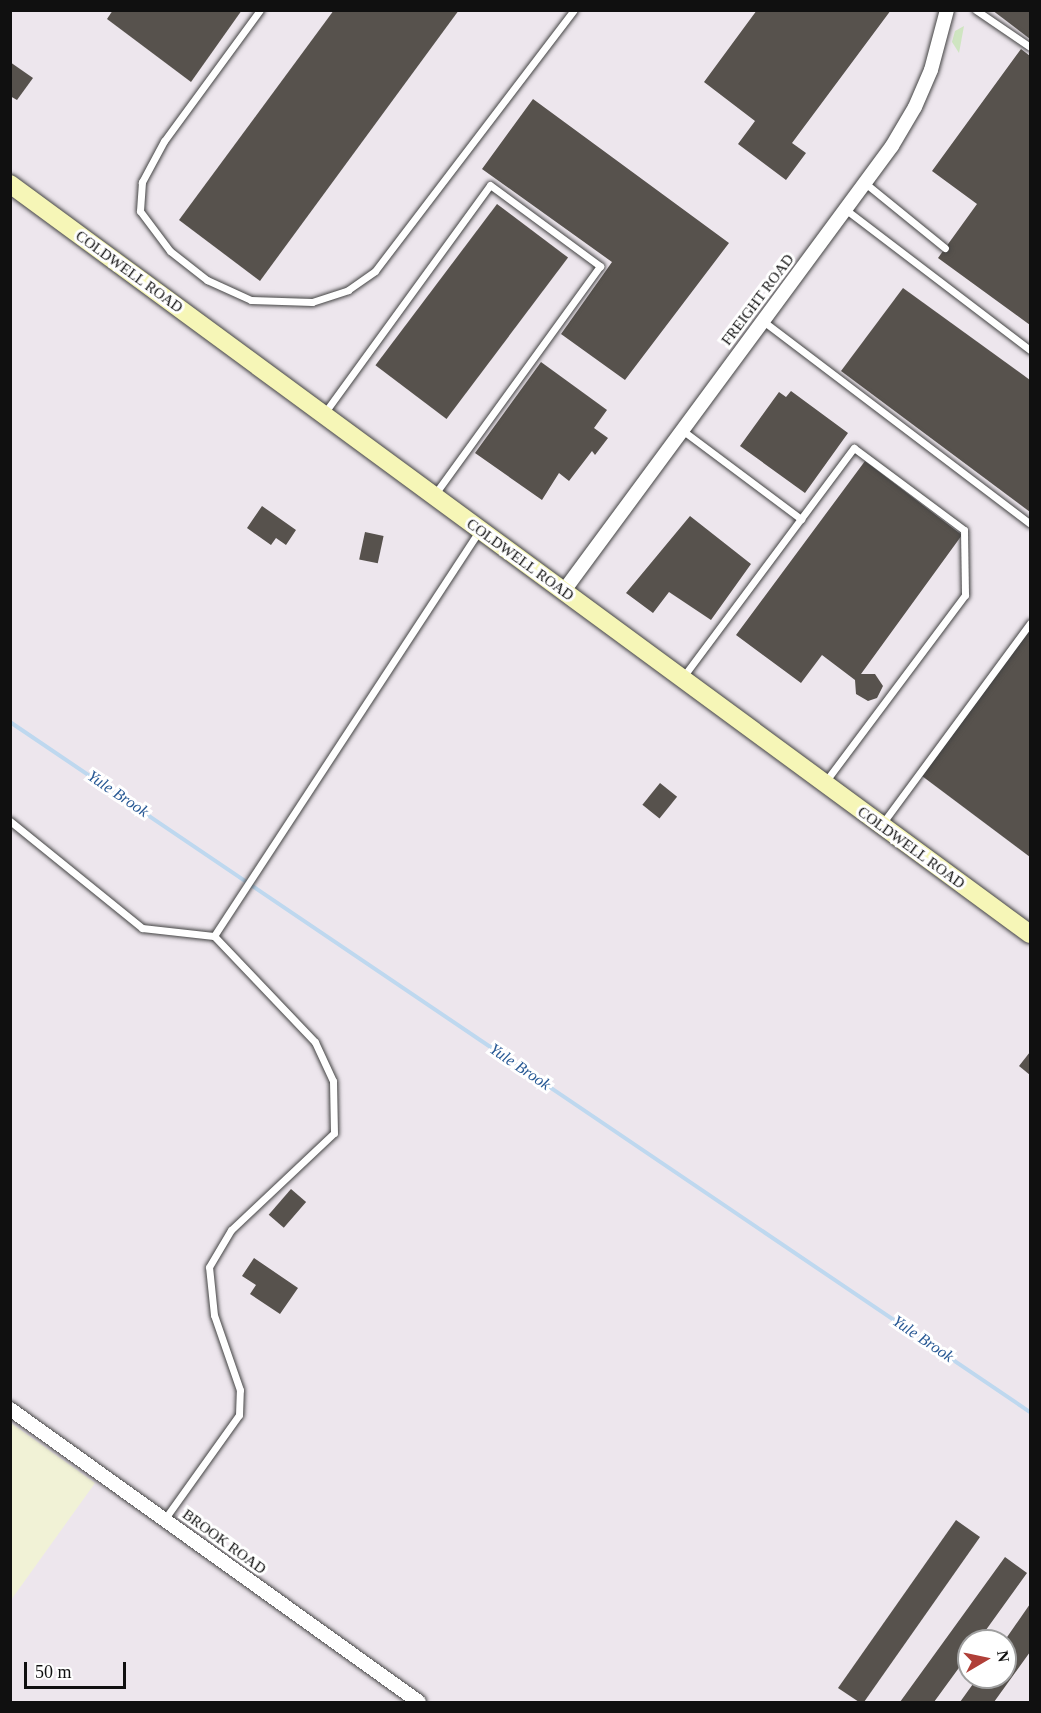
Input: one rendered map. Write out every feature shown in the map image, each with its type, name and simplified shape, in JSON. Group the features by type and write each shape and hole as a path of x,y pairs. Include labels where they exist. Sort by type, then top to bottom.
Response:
{"street":[{"name":"FREIGHT ROAD","path":"563,592 865,183 915,107 937,52 947,10"},
{"name":"COLDWELL ROAD","path":"10,184 1030,934"},
{"name":"BROOK ROAD","path":"10,1409 419,1702"}],"lane":[{"path":"260,10 164,141 142,182 140,211 170,251 207,280 251,300 312,302 348,290 375,271 574,10"},
{"path":"976,10 1030,47"},
{"path":"865,183 945,248"},
{"path":"323,415 490,185 600,266 433,496"},
{"path":"845,209 1030,350"},
{"path":"763,321 1030,524"},
{"path":"682,430 801,519"},
{"path":"682,679 854,448 964,530 965,595 824,784"},
{"path":"214,936 480,530"},
{"path":"881,826 1030,623"},
{"path":"10,821 142,928 214,936 315,1042 333,1081 334,1133 231,1230 209,1267 214,1315 240,1390 239,1415 164,1520"}],"shaded area":[{"path":"11,11 1030,11 1030,1702 11,1702"}],"green space":[{"path":"964,26 959,53 952,42 955,31"},
{"path":"11,1423 95,1483 11,1600"}],"building":[{"path":"113,10 242,10 191,82 107,19"},
{"path":"334,10 459,10 260,281 179,220"},
{"path":"757,10 891,10 792,143 806,153 786,180 738,144 755,121 704,82"},
{"path":"992,10 1030,10 1030,39"},
{"path":"1021,49 1030,56 1030,325 938,258 977,204 932,171"},
{"path":"10,62 33,78 17,100 10,96"},
{"path":"533,99 729,243 625,380 561,334 612,262 482,169"},
{"path":"497,204 568,258 447,419 375,365"},
{"path":"903,288 1030,380 1030,512 841,371"},
{"path":"541,362 607,410 594,428 608,438 595,455 592,451 569,481 559,473 542,500 475,453"},
{"path":"791,391 848,433 805,493 740,446 779,392 786,397"},
{"path":"865,461 962,535 861,674 875,674 883,686 877,698 868,701 856,694 855,680 822,655 801,683 736,635"},
{"path":"262,506 296,530 286,545 276,538 271,545 247,528"},
{"path":"690,516 751,564 711,620 669,592 653,613 626,593"},
{"path":"365,532 384,536 378,563 359,559"},
{"path":"1030,621 1030,857 918,773"},
{"path":"660,783 677,797 659,819 642,805"},
{"path":"1030,1052 1030,1075 1019,1066"},
{"path":"291,1189 306,1202 284,1228 269,1215"},
{"path":"254,1258 298,1288 280,1314 250,1294 256,1285 242,1276"},
{"path":"956,1520 980,1537 864,1702 859,1702 838,1688"},
{"path":"1005,1557 1027,1573 987,1629 957,1629 957,1670 934,1702 900,1702"},
{"path":"1030,1604 1030,1652 1017,1670 1017,1629 1013,1629"},
{"path":"969,1689 1003,1689 994,1702 960,1702"}],"waterway":[{"name":"Yule Brook","path":"10,722 1030,1412"}]}
